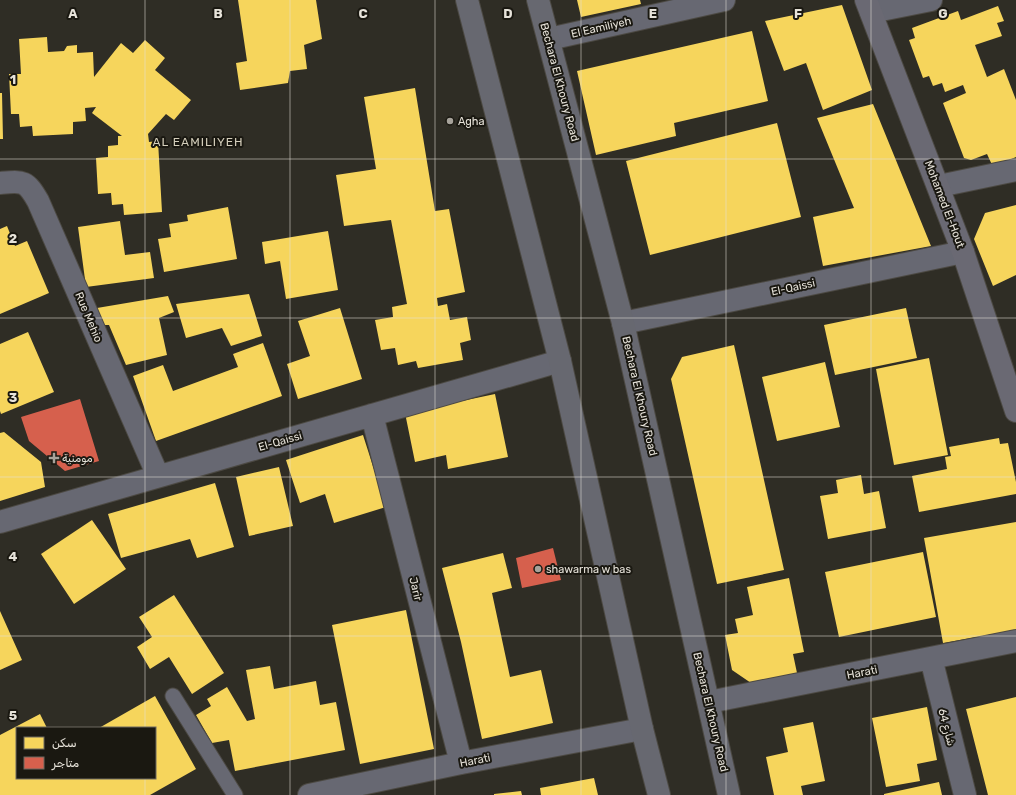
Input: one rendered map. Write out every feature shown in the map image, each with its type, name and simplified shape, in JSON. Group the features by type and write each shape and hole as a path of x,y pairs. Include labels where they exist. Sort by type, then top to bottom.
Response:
{"main road":[{"path":"468,0 560,361 642,729 659,795"},
{"name":"Bechara El Khoury Road","path":"538,0 623,323 729,795"}],"street":[{"name":"El Eamiliyeh","path":"549,39 724,0"},
{"path":"869,6 931,0"},
{"name":"Mohamed El-Hout","path":"869,6 939,186 1014,402"},
{"path":"939,186 1016,170"},
{"name":"Rue Mehio","path":"0,183 20,181 32,190 38,201 158,476"},
{"name":"El-Qaissi","path":"623,323 963,252"},
{"name":"El-Qaissi","path":"0,522 560,361"},
{"name":"Jarir","path":"372,415 461,763"},
{"name":"Harati","path":"709,702 1016,641"},
{"name":"شارع 64","path":"931,658 965,795"},
{"name":"Harati","path":"317,794 461,763 642,729"}],"lane":[{"path":"173,696 235,795"}],"building: سكن":[{"path":"238,0 316,0 322,39 304,45 307,69 290,71 288,83 240,90 236,63 247,61"},
{"path":"577,0 640,0 641,4 581,17"},
{"path":"842,5 872,90 823,110 806,63 784,71 765,21"},
{"path":"998,6 1004,21 997,23 1002,36 975,45 987,77 1004,69 1016,100 1016,157 993,167 987,154 971,160 964,158 943,103 966,93 963,85 945,92 942,83 933,86 929,76 923,78 909,40 915,38 912,28 958,11 961,20"},
{"path":"752,31 768,101 674,123 676,136 596,155 577,71"},
{"path":"47,37 48,52 64,51 67,46 77,45 77,53 93,52 94,77 121,43 133,53 145,40 165,58 155,70 191,100 174,120 166,114 148,134 149,142 158,141 162,212 124,215 123,204 112,205 111,193 98,194 96,158 108,157 108,146 118,145 118,136 122,136 92,113 96,107 85,108 86,121 73,122 73,134 33,136 32,126 20,127 19,114 11,114 9,74 21,74 19,39"},
{"path":"415,88 435,211 449,209 465,292 437,298 438,306 447,304 450,320 467,317 471,340 460,343 463,360 418,368 416,361 398,365 395,348 381,350 375,320 393,317 392,307 407,304 391,220 344,226 336,175 376,169 364,97"},
{"path":"0,93 2,93 3,139 0,139"},
{"path":"873,104 931,246 823,266 813,217 854,208 817,118"},
{"path":"777,123 801,217 650,255 626,161"},
{"path":"1016,205 1016,275 993,286 974,239 985,213"},
{"path":"228,207 237,259 164,272 158,239 171,237 169,224 188,221 187,215"},
{"path":"120,221 125,255 150,252 154,278 86,287 78,227"},
{"path":"7,226 15,246 27,241 49,293 0,314 0,229"},
{"path":"328,231 338,290 286,299 280,261 265,264 262,242"},
{"path":"249,294 262,336 231,346 222,328 186,338 176,304"},
{"path":"168,296 174,312 159,318 167,355 126,365 109,325 99,325 97,308"},
{"path":"340,308 362,379 298,399 287,364 310,356 298,321"},
{"path":"906,308 917,358 835,375 824,325"},
{"path":"28,332 54,392 1,414 0,344"},
{"path":"263,343 282,396 156,441 133,376 163,365 173,391 238,367 233,354"},
{"path":"734,345 784,570 717,584 671,379 682,357"},
{"path":"929,358 948,455 894,465 876,369"},
{"path":"825,362 840,427 777,441 762,377"},
{"path":"495,394 508,457 448,469 446,455 415,462 405,413"},
{"path":"4,432 41,462 45,487 0,501 0,433"},
{"path":"363,435 386,507 334,523 325,494 300,503 286,460"},
{"path":"999,438 1000,444 1008,443 1016,482 1016,494 919,512 912,476 947,469 945,457 951,456 949,447"},
{"path":"279,467 293,526 249,536 236,477"},
{"path":"861,475 864,494 879,491 886,528 828,539 820,496 838,493 836,480"},
{"path":"215,483 234,547 197,558 190,539 121,558 108,514"},
{"path":"92,520 126,569 74,604 41,554"},
{"path":"1016,522 1016,630 943,643 924,538"},
{"path":"923,552 936,617 839,637 825,572"},
{"path":"503,553 512,588 492,593 510,677 541,670 553,723 482,739 461,642 442,568"},
{"path":"789,578 804,652 793,654 797,673 751,683 732,670 725,635 738,633 735,619 753,615 747,587"},
{"path":"174,595 224,673 192,694 169,657 150,669 137,647 152,637 139,617"},
{"path":"406,610 434,749 360,764 332,625"},
{"path":"0,611 22,660 0,670"},
{"path":"270,666 274,689 316,681 320,705 336,702 345,750 235,771 229,740 212,743 196,715 211,706 207,699 227,687 247,721 255,719 246,670"},
{"path":"155,696 196,769 150,795 0,795 0,735 40,714 46,727 16,727 16,779 156,779 156,727 101,727"},
{"path":"1016,697 1016,795 988,795 966,709"},
{"path":"927,707 937,760 917,764 920,781 886,787 872,718"},
{"path":"813,722 825,781 801,786 803,795 774,795 766,757 788,752 783,728"},
{"path":"594,778 598,795 541,795 540,788"},
{"path":"939,782 942,795 884,795 884,794"},
{"path":"521,791 522,795 494,795 494,794"}],"building: متاجر":[{"path":"80,399 99,461 65,471 29,441 21,417"},
{"name":"shawarma w bas","path":"553,548 561,580 522,588 516,558"}],"place":[{"name":"Agha","path":"450,121"},
{"name":"مومنية","path":"54,458"},
{"name":"shawarma w bas","path":"538,569"}],"district":[{"name":"AL EAMILIYEH","path":"198,142"}]}
